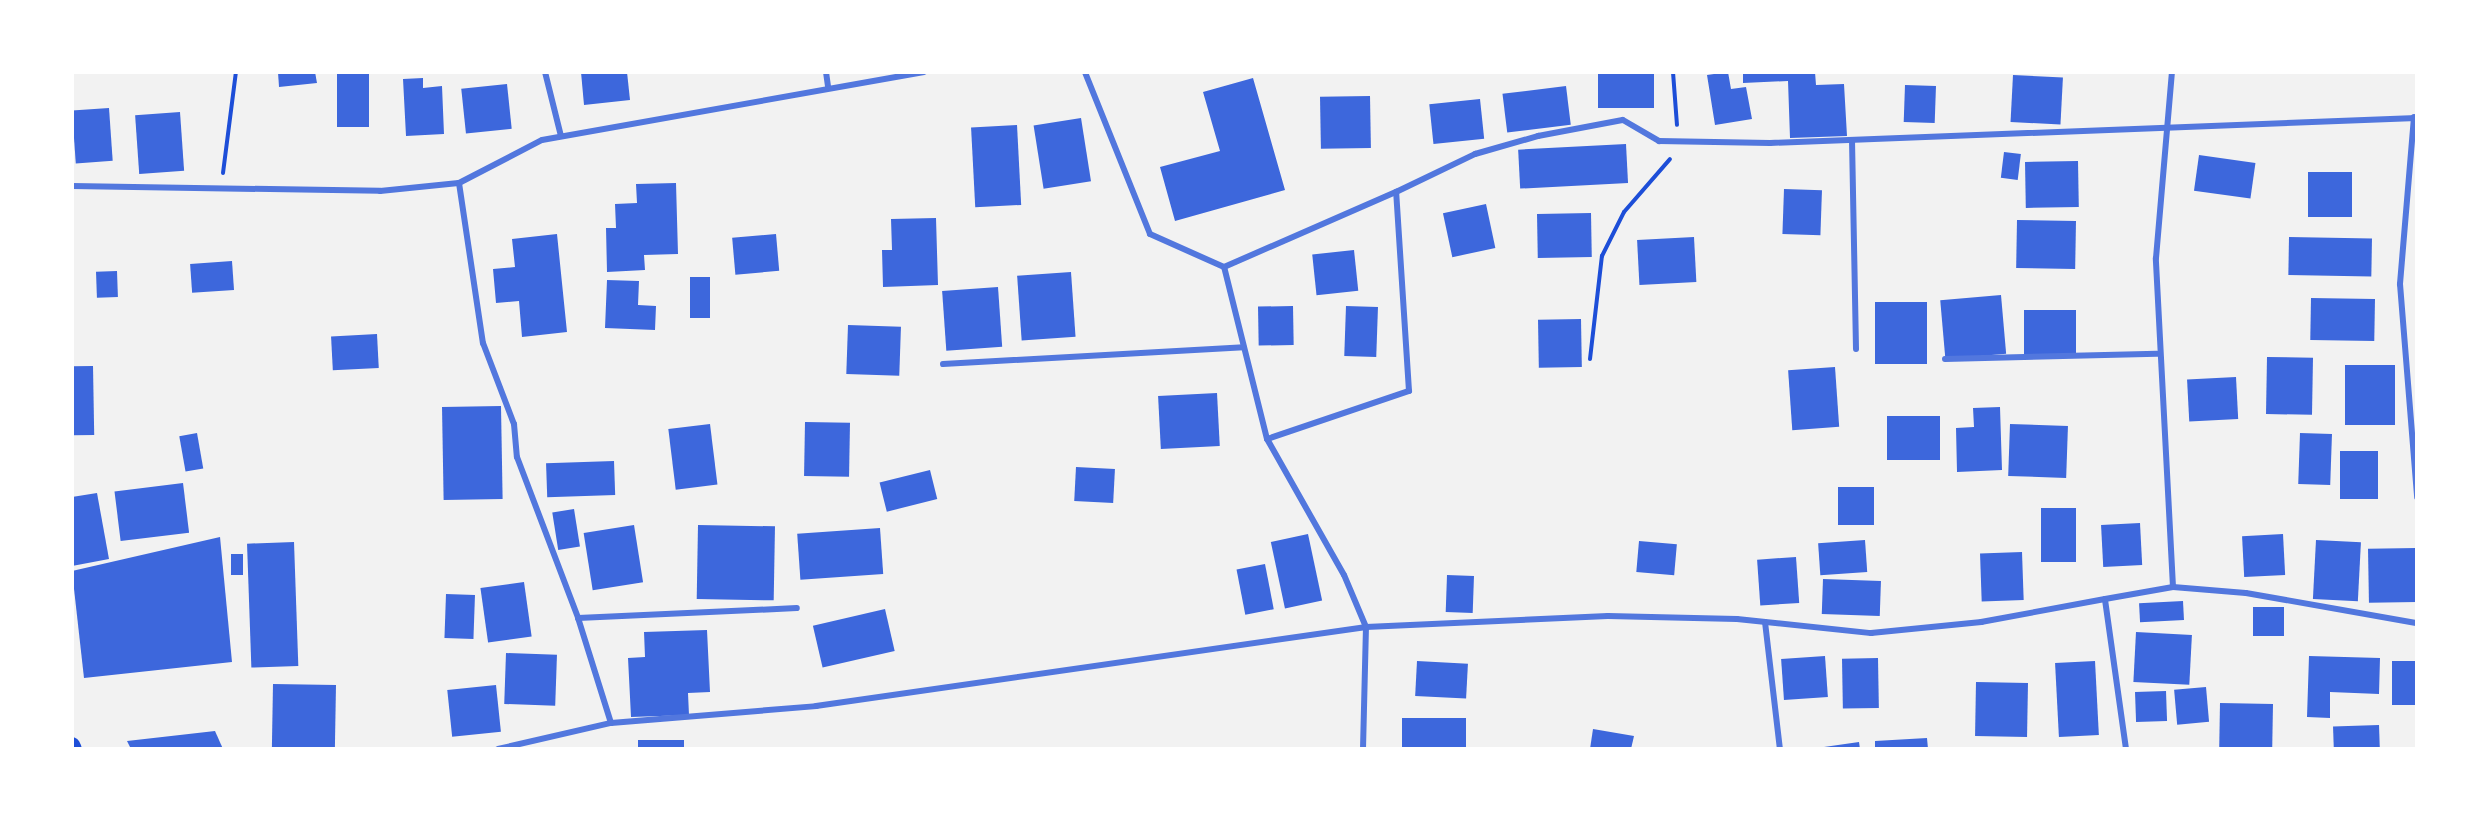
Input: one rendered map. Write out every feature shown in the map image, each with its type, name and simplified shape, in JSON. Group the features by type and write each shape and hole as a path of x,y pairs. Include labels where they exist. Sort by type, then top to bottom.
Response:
{"street":[{"path":"545,72 561,136"},
{"path":"826,72 828,87"},
{"path":"72,186 380,191 459,183 542,140 828,87 924,72"},
{"path":"1085,72 1150,234 1224,267 1396,192 1474,154 1623,120 1643,134 1677,143 1852,140 2415,118 2400,284 2417,497"},
{"path":"2172,72 2163,128 2156,258 2157,354 2173,587"},
{"path":"1852,140 1856,349"},
{"path":"459,183 483,343 514,424 517,457 578,618 611,723"},
{"path":"1267,439 1409,391 1396,192"},
{"path":"1224,267 1267,439 1344,575 1366,627 1363,749"},
{"path":"943,364 1244,347"},
{"path":"1945,359 2157,354"},
{"path":"498,749 611,723 816,706 1366,627 1608,616 1765,622 1871,633 1981,622 2173,587 2246,593 2417,623"},
{"path":"2105,599 2126,749"},
{"path":"578,618 797,608"},
{"path":"1765,622 1780,749"}],"path":[{"path":"220,188 236,72"},
{"path":"1590,359 1602,256 1624,212 1679,147 1673,72"}],"building":[{"path":"278,72 315,72 317,83 279,87"},
{"path":"337,72 369,72 369,127 337,127"},
{"path":"581,72 627,72 630,100 584,105"},
{"path":"1598,72 1654,72 1654,108 1598,108"},
{"path":"1728,72 1731,89 1746,87 1752,119 1715,125 1707,75"},
{"path":"1743,72 1815,72 1816,85 1844,84 1847,136 1790,138 1788,81 1743,83"},
{"path":"2013,75 2063,78 2060,125 2011,122"},
{"path":"423,78 423,88 442,86 444,134 406,136 403,79"},
{"path":"1253,78 1285,190 1175,221 1160,167 1220,151 1203,92"},
{"path":"507,84 512,129 466,134 461,89"},
{"path":"1905,85 1936,86 1935,123 1904,122"},
{"path":"1566,86 1571,125 1507,133 1502,94"},
{"path":"1370,96 1371,148 1321,149 1320,97"},
{"path":"1480,99 1484,139 1433,144 1429,104"},
{"path":"109,108 113,161 76,163 72,111"},
{"path":"180,112 184,171 139,174 135,115"},
{"path":"1081,118 1091,181 1044,189 1034,126"},
{"path":"1017,125 1021,205 975,207 971,127"},
{"path":"1626,144 1628,183 1520,189 1518,150"},
{"path":"2004,152 2021,154 2018,180 2001,178"},
{"path":"2199,155 2255,163 2250,199 2194,191"},
{"path":"2078,161 2079,207 2026,208 2025,162"},
{"path":"2308,172 2352,172 2352,217 2308,217"},
{"path":"676,183 678,254 644,255 645,270 607,272 606,228 616,228 615,204 637,203 636,184"},
{"path":"1784,189 1822,190 1820,235 1782,234"},
{"path":"1486,204 1495,248 1452,257 1443,213"},
{"path":"1591,213 1592,257 1538,258 1537,214"},
{"path":"936,218 938,285 883,287 882,250 892,250 891,219"},
{"path":"2017,220 2076,221 2075,269 2016,268"},
{"path":"557,234 567,332 522,337 519,301 496,303 493,269 515,267 512,239"},
{"path":"776,234 779,271 735,275 732,238"},
{"path":"1694,237 1696,282 1639,285 1637,240"},
{"path":"2289,237 2372,238 2371,276 2288,275"},
{"path":"1354,250 1358,291 1317,295 1312,254"},
{"path":"232,261 234,290 192,293 190,264"},
{"path":"117,271 118,297 97,298 96,272"},
{"path":"1071,272 1076,337 1022,341 1017,276"},
{"path":"690,277 710,277 710,318 690,318"},
{"path":"607,280 639,281 638,305 656,306 655,330 605,328"},
{"path":"998,287 1002,347 946,351 942,291"},
{"path":"2001,295 2006,354 1945,359 1940,300"},
{"path":"2311,298 2375,299 2374,341 2310,340"},
{"path":"1875,302 1927,302 1927,364 1875,364"},
{"path":"1293,306 1294,345 1259,346 1258,307"},
{"path":"1346,306 1378,307 1376,357 1344,356"},
{"path":"2024,310 2076,310 2076,356 2024,356"},
{"path":"1581,319 1582,367 1539,368 1538,320"},
{"path":"848,325 901,327 899,376 846,374"},
{"path":"377,334 379,368 333,370 331,336"},
{"path":"2267,357 2313,358 2312,415 2266,414"},
{"path":"2345,365 2395,365 2395,425 2345,425"},
{"path":"72,366 93,366 94,435 73,435"},
{"path":"1835,367 1839,427 1792,430 1788,370"},
{"path":"2236,377 2238,419 2189,422 2187,380"},
{"path":"1217,393 1220,446 1161,449 1158,396"},
{"path":"501,406 503,499 444,500 442,407"},
{"path":"2000,407 2002,470 1957,472 1956,428 1974,427 1973,408"},
{"path":"1887,416 1940,416 1940,460 1887,460"},
{"path":"805,422 850,423 849,477 804,476"},
{"path":"710,424 717,485 676,490 668,429"},
{"path":"2010,424 2068,426 2066,478 2008,476"},
{"path":"197,433 203,468 186,472 179,436"},
{"path":"2300,433 2332,434 2330,485 2298,484"},
{"path":"2340,451 2378,451 2378,499 2340,499"},
{"path":"614,461 615,495 547,497 546,463"},
{"path":"1076,467 1115,469 1113,503 1074,501"},
{"path":"930,470 937,499 887,512 880,483"},
{"path":"183,483 189,533 121,541 115,491"},
{"path":"1838,487 1874,487 1874,525 1838,525"},
{"path":"97,493 109,559 72,566 72,497"},
{"path":"2041,508 2076,508 2076,562 2041,562"},
{"path":"574,509 580,547 558,550 552,512"},
{"path":"2140,523 2142,565 2103,567 2101,525"},
{"path":"634,525 643,582 593,590 584,533"},
{"path":"698,525 775,526 774,600 697,599"},
{"path":"880,528 883,574 800,580 797,534"},
{"path":"1308,534 1322,601 1285,608 1271,542"},
{"path":"2283,534 2285,575 2244,577 2242,536"},
{"path":"220,537 232,662 84,678 72,571"},
{"path":"1865,540 1867,572 1820,575 1818,543"},
{"path":"2316,540 2361,542 2358,601 2313,599"},
{"path":"1639,541 1677,544 1674,575 1636,572"},
{"path":"294,542 298,666 251,668 247,544"},
{"path":"2416,548 2417,602 2369,603 2368,549"},
{"path":"2022,552 2024,600 1982,601 1980,553"},
{"path":"231,554 243,554 243,575 231,575"},
{"path":"1796,557 1799,603 1760,606 1757,560"},
{"path":"1265,564 1274,609 1245,615 1237,570"},
{"path":"1447,575 1474,576 1473,613 1446,612"},
{"path":"1823,579 1881,581 1880,616 1822,614"},
{"path":"524,582 532,636 488,643 480,588"},
{"path":"446,594 475,595 473,639 444,638"},
{"path":"2183,601 2184,620 2140,622 2139,603"},
{"path":"2253,607 2284,607 2284,636 2253,636"},
{"path":"885,609 895,651 823,668 813,626"},
{"path":"707,630 710,692 688,693 689,715 631,717 628,658 645,657 644,632"},
{"path":"2136,632 2192,635 2189,685 2133,682"},
{"path":"506,653 557,655 555,706 504,704"},
{"path":"1825,656 1828,697 1784,700 1781,659"},
{"path":"2309,656 2380,658 2379,694 2330,692 2330,718 2307,717"},
{"path":"1878,658 1879,708 1843,709 1842,659"},
{"path":"1417,661 1468,664 1466,699 1415,696"},
{"path":"2095,661 2099,735 2059,737 2055,663"},
{"path":"2392,661 2417,661 2417,705 2392,705"},
{"path":"1976,682 2028,683 2027,737 1975,736"},
{"path":"273,684 336,685 335,749 272,749"},
{"path":"496,685 501,732 452,737 447,690"},
{"path":"2206,687 2209,722 2177,725 2174,690"},
{"path":"2166,691 2167,721 2136,722 2135,692"},
{"path":"2220,703 2273,704 2272,749 2219,749"},
{"path":"1402,718 1466,718 1466,749 1402,749"},
{"path":"2379,725 2380,749 2334,749 2333,727"},
{"path":"1593,729 1634,736 1631,749 1590,749"},
{"path":"215,731 223,749 131,749 127,741"},
{"path":"1927,738 1928,749 1875,749 1875,741"},
{"path":"638,740 684,740 684,749 638,749"},
{"path":"1859,742 1860,749 1817,749 1817,748"}]}
